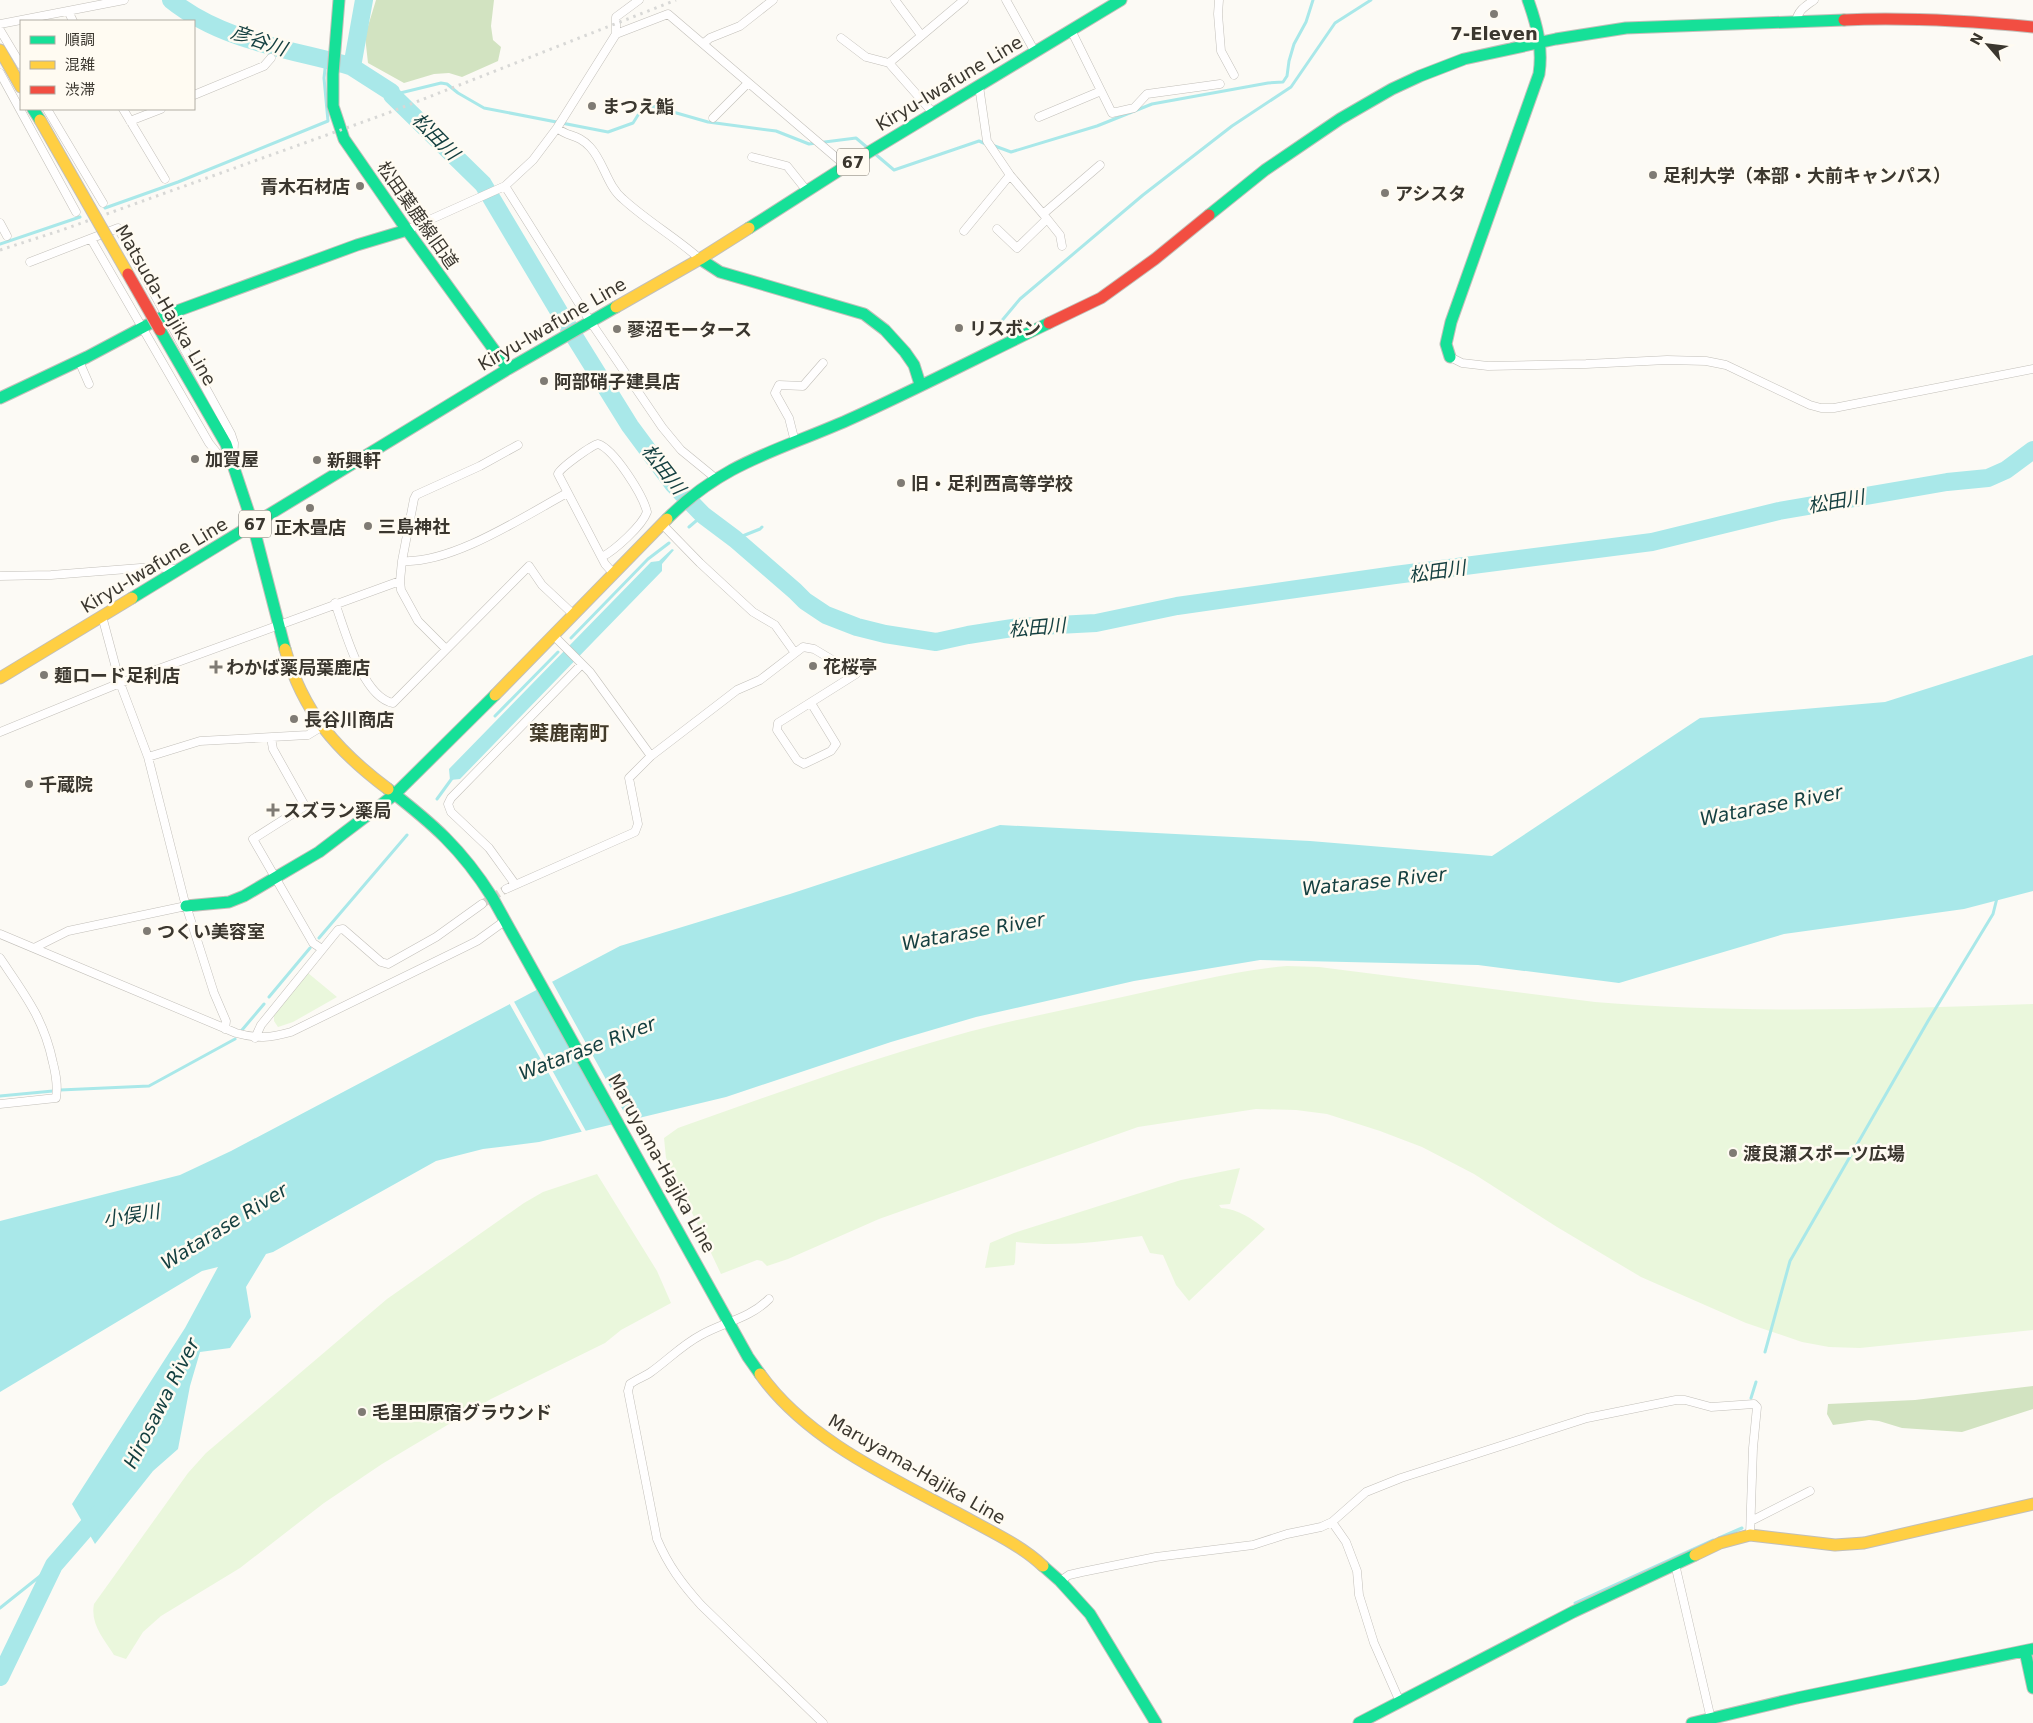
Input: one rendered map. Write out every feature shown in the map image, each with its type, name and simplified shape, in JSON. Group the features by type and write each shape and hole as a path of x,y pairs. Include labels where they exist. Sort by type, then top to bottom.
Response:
{"street":[{"path":"21,20 124,0"},
{"name":"松田葉鹿線旧道","path":"339,0 333,69 334,106 336,119 344,139 407,230 508,369"},
{"path":"0,398 79,361 166,315 357,245 407,230 502,187 533,160 557,128 616,34 616,17 639,0"},
{"path":"704,43 710,38 740,26 773,0"},
{"path":"895,0 921,36"},
{"path":"889,63 964,0"},
{"path":"1006,0 1035,52"},
{"name":"Kiryu-Iwafune Line","path":"0,678 508,369 700,258 846,166 1121,0"},
{"path":"1219,0 1218,14 1222,51 1234,75"},
{"path":"1528,0 1541,41 1541,63 1534,92 1451,322 1446,343 1446,351 1450,357 1462,363 1488,366 1667,360 1706,361 1726,365 1821,408 1834,408 2033,369"},
{"path":"1796,22 1797,14 1814,0"},
{"path":"68,11 72,20"},
{"path":"616,34 668,14 846,166"},
{"path":"34,948 68,931 186,906 229,902 244,896 319,852 394,795 440,751 673,513 712,479 765,452 848,420 1101,298 1138,273 1242,189 1307,140 1391,90 1449,63 1541,41 1626,28 1915,18 2033,27"},
{"path":"0,24 20,20"},
{"path":"0,30 20,63"},
{"path":"1071,30 1112,113 1134,108 1147,94 1220,84"},
{"path":"841,38 866,57 889,63 934,114"},
{"path":"0,50 20,85"},
{"path":"195,95 264,66 271,58"},
{"path":"0,73 20,110"},
{"path":"713,118 748,83"},
{"path":"979,86 987,141 1010,175 1060,235 1062,246"},
{"path":"1039,117 1100,91"},
{"path":"20,110 76,212"},
{"name":"Matsuda-Hajika Line","path":"34,110 226,444 253,525"},
{"path":"48,110 103,203"},
{"path":"124,110 165,179"},
{"path":"130,121 158,110"},
{"path":"557,128 583,140 592,149 608,180 621,198 720,272 864,314 882,327 909,358 914,365 920,384"},
{"path":"752,156 787,166 806,191"},
{"path":"997,229 1017,248 1045,216 1100,165"},
{"path":"964,231 1010,175"},
{"path":"502,187 588,322 662,427 681,450 712,479"},
{"path":"0,223 7,236"},
{"path":"30,262 118,228 231,434 234,443 233,462 217,453 209,442 91,239"},
{"path":"79,361 89,384"},
{"path":"795,442 789,418 775,393 779,385 803,386 823,364"},
{"path":"602,557 612,552 642,520 647,512 627,474 607,450 598,444 589,447 585,453 559,470 558,474 602,557 613,574"},
{"path":"446,649 418,621 401,590 402,561 412,503 416,495 480,466 518,445"},
{"path":"402,561 428,559 461,549 568,493"},
{"path":"662,524 700,563 753,612 775,626 795,653"},
{"name":"Maruyama-Hajika Line","path":"253,525 277,625 293,675 321,727 351,760 443,834 471,866 506,920 748,1356 775,1395 806,1424 856,1457 1001,1537 1039,1562 1060,1581 1090,1614 1156,1723"},
{"path":"335,603 362,675 370,686 390,702 398,700 529,566 542,585 573,614"},
{"path":"0,576 51,575 153,567 179,569"},
{"path":"0,732 120,683 335,603 400,581"},
{"path":"102,616 120,683 148,757 186,906 206,972 226,1021 225,1029"},
{"path":"553,635 590,672 651,756"},
{"path":"506,889 634,832 638,824 629,778 651,756 737,690 760,680 803,648 814,649 856,674 778,723 777,730 797,760 804,764 831,750 836,744 811,703"},
{"path":"515,884 488,848 451,812 448,804 451,798 580,662"},
{"path":"148,757 200,741 271,738 308,734 321,727"},
{"path":"271,738 272,749 305,806 253,839 313,943 322,949"},
{"path":"255,1038 261,1025 338,930 343,930 381,962 388,964 436,937 482,904"},
{"path":"0,934 225,1029 255,1038 271,1038 290,1032 477,941 506,920"},
{"path":"0,958 34,1008 49,1044 58,1088 56,1098 0,1104"},
{"path":"769,1299 761,1307 730,1323 700,1335 650,1373 634,1381 628,1391 657,1538 666,1561 687,1589 726,1630 823,1723"},
{"path":"1060,1581 1069,1575 1082,1572 1147,1559 1253,1545 1287,1534 1321,1527 1332,1522 1366,1492 1402,1478 1587,1418 1685,1400 1711,1407 1754,1404 1757,1406 1753,1448 1750,1535"},
{"path":"1751,1521 1810,1491"},
{"path":"1359,1723 1573,1612 1720,1543 1750,1535 1835,1545 1864,1543 2033,1504"},
{"path":"1332,1522 1346,1542 1357,1571 1359,1595 1372,1635 1400,1702"},
{"path":"1675,1564 1711,1719"},
{"path":"1692,1723 1807,1696 2029,1650 2033,1688"}],"green space":[{"path":"376,0 494,0 491,26 493,40 501,47 498,61 462,77 449,73 434,74 404,83 368,63 365,36"},
{"name":"渡良瀬スポーツ広場","path":"1287,966 1319,967 1595,1002 1650,1006 1814,1009 2033,1004 2033,1330 1860,1348 1829,1347 1802,1342 1746,1323 1641,1277 1557,1227 1474,1174 1422,1147 1327,1114 1296,1110 1256,1109 1138,1127 879,1219 788,1259 767,1266 762,1261 757,1260 721,1274 666,1158 664,1138 678,1128 884,1057 954,1036 1018,1020 1207,979"},
{"path":"308,973 337,997 293,1022 278,1027 274,1021 274,1014"},
{"path":"1240,1168 1230,1204 1219,1205 1221,1208 1245,1215 1265,1229 1189,1301 1176,1285 1163,1255 1150,1253 1142,1236 1064,1244 1016,1242 1014,1265 985,1268 990,1243 1014,1233 1181,1180"},
{"name":"毛里田原宿グラウンド","path":"597,1174 657,1271 671,1303 621,1330 605,1343 491,1399 382,1464 324,1503 240,1568 161,1616 143,1632 126,1659 114,1655 96,1625 93,1611 94,1604 188,1473 206,1453 387,1299 524,1203 543,1192"},
{"path":"2033,1386 2033,1409 1962,1432 1902,1428 1869,1420 1833,1425 1827,1414 1828,1404 1915,1400"}],"water":[{"path":"672,549 674,550 662,564 662,571 460,779 450,780 449,769 651,562 659,561"},
{"path":"2033,655 2033,891 1964,909 1784,934 1619,983 1478,965 1260,960 1134,981 976,1017 891,1042 726,1097 539,1142 483,1149 436,1161 273,1252 266,1254 246,1287 251,1317 230,1348 200,1352 190,1386 178,1449 153,1471 95,1544 72,1504 185,1328 218,1267 202,1271 0,1392 0,1221 180,1175 231,1151 620,946 790,894 1000,825 1310,841 1492,856 1700,718 1885,702"}],"pier":[{"path":"550,978 630,1123 616,1126 537,985"},
{"path":"512,998 587,1133 583,1134 508,1001"}],"waterway":[{"name":"彦谷川","path":"171,0 191,14 234,34 257,42 350,66"},
{"name":"松田川","path":"364,0 352,67 391,92 483,184 630,426 673,484 703,515 735,539 805,601 826,615 857,627 885,634 936,642 1019,627 1096,623 1177,606 1395,575 1652,542 1779,511 1947,482 1988,478 2006,470 2033,450"},
{"path":"992,145 1011,152 1097,126 1152,104 1283,82 1287,76 1294,44 1306,22 1313,0"},
{"path":"994,330 1020,299 1143,195 1232,126 1291,87 1335,23 1371,0"},
{"path":"105,208 178,182 328,121 324,78 326,60"},
{"path":"392,95 441,83 447,84 458,93 484,108 608,132 633,123 645,104 708,122 776,131 809,144 856,138 869,149"},
{"path":"874,153 894,170 979,141 986,144"},
{"path":"0,244 80,217"},
{"path":"689,527 703,515"},
{"path":"735,539 762,527"},
{"path":"571,638 648,559 669,543"},
{"path":"495,716 558,652"},
{"path":"437,799 453,777"},
{"path":"319,938 407,835"},
{"path":"1765,1352 1790,1261 1928,1021 1993,914 1997,898"},
{"path":"269,997 310,948"},
{"path":"242,1030 264,1004"},
{"path":"60,1090 149,1086 235,1039"},
{"path":"0,1096 53,1091"},
{"path":"1751,1398 1756,1382"},
{"name":"Hirosawa River","path":"0,1677 54,1565 101,1511"},
{"path":"1719,1538 1742,1528"},
{"path":"1575,1603 1713,1540"},
{"path":"0,1608 54,1565"}],"tunnel":[{"path":"482,904 506,889"}],"railway":[{"path":"0,250 62,230 388,113 676,0"}],"traffic: fast":[{"path":"339,0 333,74 333,106 344,139 407,230 508,369"},
{"path":"749,228 846,166 1121,0"},
{"path":"1450,357 1446,344 1451,322 1539,74 1540,55 1538,37 1528,0"},
{"path":"1209,215 1265,170 1340,119 1392,89 1464,59 1556,39 1626,28 1844,20"},
{"path":"34,110 40,120"},
{"path":"0,398 87,357 166,315 357,245 407,230"},
{"path":"700,259 720,272 864,314 885,330 905,352 914,365 920,384"},
{"path":"132,598 508,369 616,307"},
{"path":"667,519 688,500 730,471 873,409 1049,323"},
{"path":"160,330 226,444 253,525 285,649"},
{"path":"186,906 229,902 244,896 319,852 394,795 495,695"},
{"path":"388,789 445,838 469,864 492,897 748,1357 760,1374"},
{"path":"1359,1723 1573,1612 1695,1555"},
{"path":"1043,1566 1060,1581 1090,1614 1156,1723"},
{"path":"1692,1723 1797,1698 2033,1649"},
{"path":"2025,1651 2033,1688"}],"traffic: slow":[{"path":"0,50 20,85"},
{"path":"40,120 128,274"},
{"path":"616,307 700,259 749,228"},
{"path":"495,695 667,519"},
{"path":"0,678 132,598"},
{"path":"285,649 301,692 324,728 352,760 388,789"},
{"path":"760,1374 780,1398 829,1440 886,1475 1009,1541 1043,1566"},
{"path":"1695,1555 1720,1543 1750,1535 1835,1545 1864,1543 2033,1504"}],"traffic: jam":[{"path":"1844,20 1938,20 2033,27"},
{"path":"1049,323 1101,298 1155,259 1209,215"},
{"path":"128,274 160,330"}],"place":[{"name":"7-Eleven","path":"1494,14"},
{"name":"まつえ鮨","path":"592,106"},
{"name":"足利大学（本部・大前キャンパス）","path":"1653,175"},
{"name":"青木石材店","path":"360,186"},
{"name":"アシスタ","path":"1385,193"},
{"name":"リスボン","path":"959,328"},
{"name":"蓼沼モータース","path":"617,329"},
{"name":"阿部硝子建具店","path":"544,381"},
{"name":"加賀屋","path":"195,459"},
{"name":"新興軒","path":"317,460"},
{"name":"旧・足利西高等学校","path":"901,483"},
{"name":"正木畳店","path":"310,508"},
{"name":"三島神社","path":"368,526"},
{"name":"花桜亭","path":"813,666"},
{"name":"わかば薬局葉鹿店","path":"216,667"},
{"name":"麺ロード足利店","path":"44,675"},
{"name":"長谷川商店","path":"294,719"},
{"name":"千蔵院","path":"29,784"},
{"name":"スズラン薬局","path":"273,810"},
{"name":"つくい美容室","path":"147,931"},
{"name":"渡良瀬スポーツ広場","path":"1733,1153"},
{"name":"毛里田原宿グラウンド","path":"362,1412"}],"district":[{"name":"葉鹿南町","path":"569,733"}],"water label":[{"name":"Watarase River","path":"1771,805"},
{"name":"Watarase River","path":"1374,881"},
{"name":"Watarase River","path":"973,931"},
{"name":"Watarase River","path":"587,1048"},
{"name":"小俣川","path":"131,1215"},
{"name":"Watarase River","path":"224,1226"}]}
